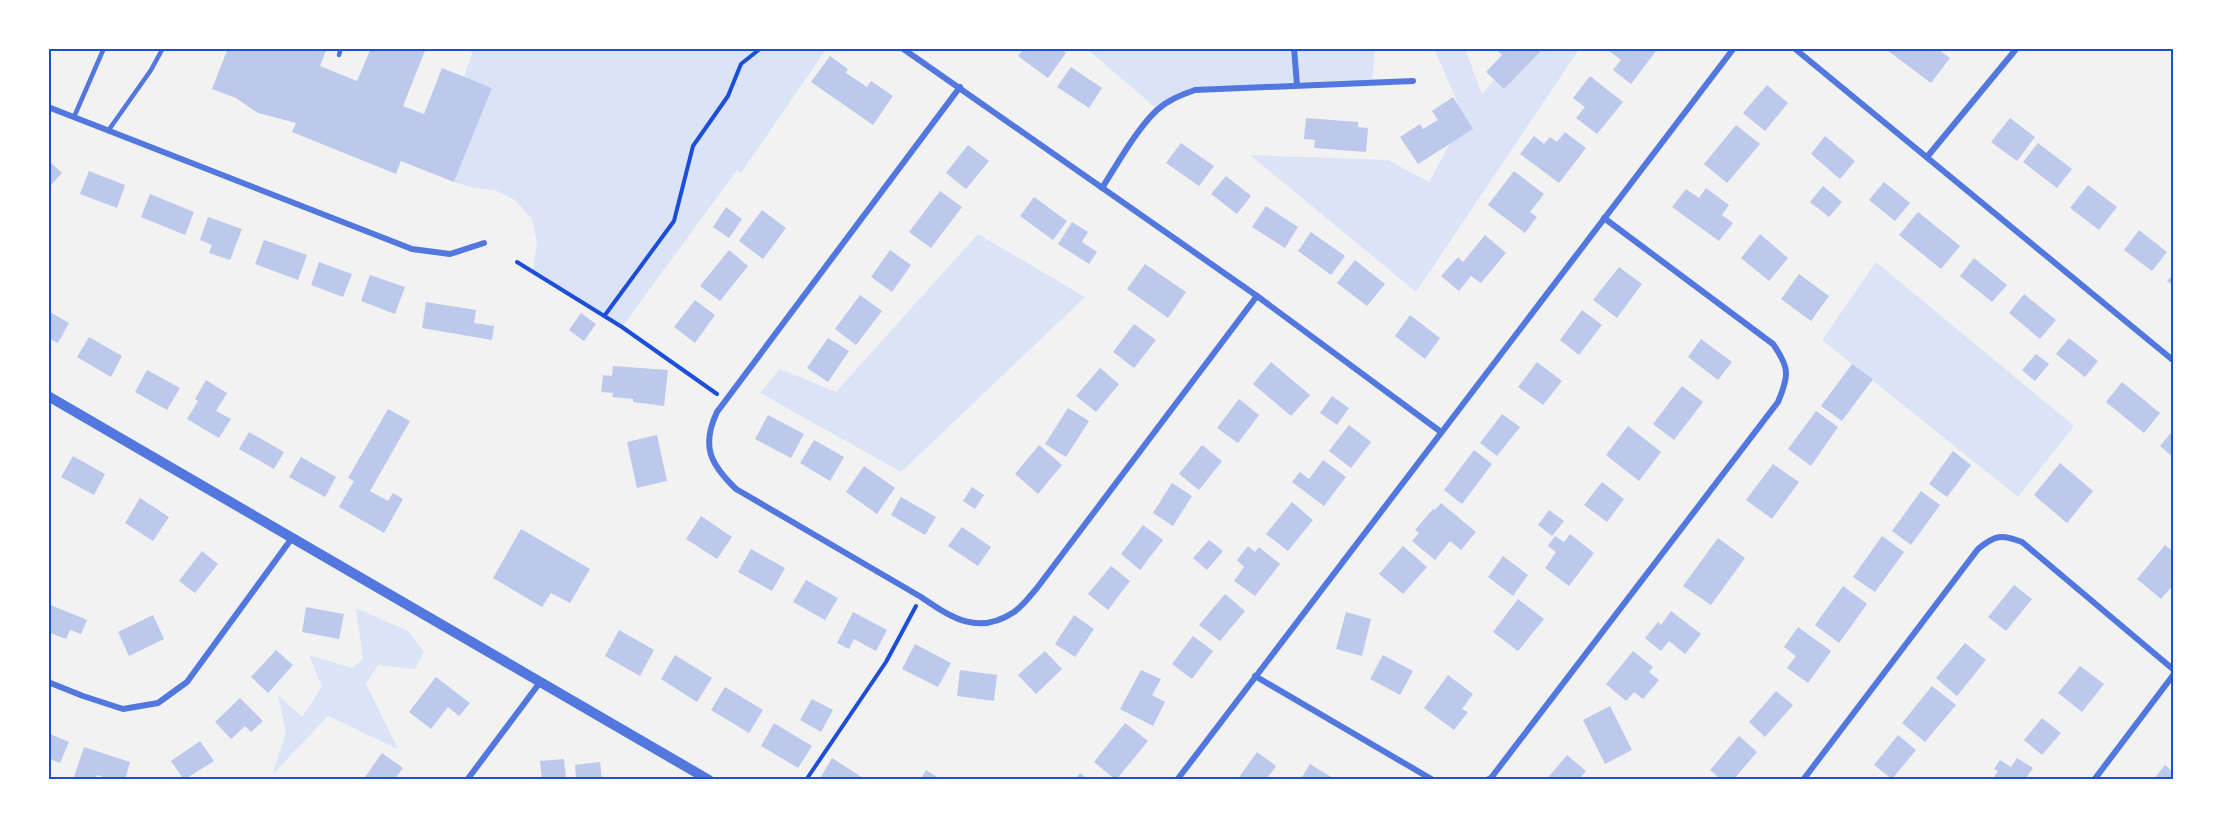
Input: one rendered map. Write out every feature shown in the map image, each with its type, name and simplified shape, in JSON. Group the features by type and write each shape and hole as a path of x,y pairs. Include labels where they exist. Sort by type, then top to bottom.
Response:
{"street":[{"path":"902,48 1257,296 1441,432"},
{"path":"1294,48 1297,85"},
{"path":"1177,780 1734,48"},
{"path":"1794,48 2174,361"},
{"path":"1928,157 2017,48"},
{"path":"1102,188 1157,109 1175,97 1195,90 1413,81"},
{"path":"960,87 726,400 710,427 710,458 721,474 736,489 921,597 946,614 969,624 993,622 1015,611 1037,588 1257,296"},
{"path":"48,107 412,249 450,254 484,243"},
{"path":"1487,780 1491,778 1778,402 1787,382 1784,361 1773,344 1604,218"},
{"path":"48,396 709,780"},
{"path":"1803,780 1978,549 1991,538 2006,536 2022,542 2174,672 2094,780"},
{"path":"48,682 123,709 158,703 187,682 292,538"},
{"path":"1255,676 1433,780"},
{"path":"467,780 541,681"}],"lane":[{"path":"74,117 104,48"},
{"path":"108,131 151,70 163,48"},
{"path":"339,55 341,48"}],"path":[{"path":"605,315 674,221 693,146 728,96 741,64 761,48"},
{"path":"518,261 605,315 726,400"},
{"path":"806,780 886,662 921,597"}],"shaded area":[{"path":"468,48 827,48 741,173 737,170 622,327 533,270 537,242 532,219 515,200 495,190 474,188 454,182 492,88 464,77 472,54"},
{"path":"1086,48 1375,48 1372,82 1195,90 1157,109"},
{"path":"1434,48 1465,48 1482,94 1521,48 1580,48 1416,292 1250,155 1388,160 1429,182 1464,118"},
{"path":"978,234 1085,297 901,472 760,393 780,369 836,392"},
{"path":"1876,262 2074,426 2018,497 1822,340"},
{"path":"356,608 408,631 424,652 415,669 378,665 366,684 398,749 328,716 272,775 286,733 278,695 302,717 322,687 309,655 352,668 363,659"}],"building":[{"path":"228,48 327,48 320,66 357,81 371,48 426,48 403,106 424,114 442,68 492,88 454,182 401,161 396,174 292,132 296,123 258,113 236,98 212,89"},
{"path":"1024,48 1060,48 1066,53 1048,78 1018,56"},
{"path":"1495,48 1536,48 1540,52 1504,89 1486,72 1502,55"},
{"path":"1610,48 1653,48 1656,51 1631,84 1613,70 1621,60 1608,50"},
{"path":"1888,48 1936,48 1950,58 1931,83 1887,50"},
{"path":"830,56 848,69 846,73 867,87 871,81 893,96 873,125 811,82"},
{"path":"1071,67 1102,88 1089,108 1057,87"},
{"path":"1590,76 1623,102 1597,134 1576,118 1585,107 1573,98"},
{"path":"1767,85 1788,103 1765,131 1743,113"},
{"path":"1453,97 1473,129 1418,164 1400,137 1420,124 1423,129 1438,120 1432,111"},
{"path":"1306,118 1358,122 1358,127 1368,128 1366,152 1314,148 1315,140 1304,139"},
{"path":"2010,118 2035,137 2017,161 1991,142"},
{"path":"1736,125 1760,144 1727,183 1704,164"},
{"path":"1565,132 1586,148 1559,183 1520,154 1534,136 1544,144 1550,137 1557,142"},
{"path":"1825,136 1855,161 1840,179 1811,154"},
{"path":"1181,143 1214,166 1199,186 1166,163"},
{"path":"2038,143 2072,169 2057,188 2023,162"},
{"path":"968,145 989,161 966,189 946,173"},
{"path":"48,160 62,173 48,188"},
{"path":"89,171 125,185 117,208 80,194"},
{"path":"1514,171 1544,194 1530,212 1537,217 1525,233 1488,205"},
{"path":"1226,176 1251,196 1237,214 1211,194"},
{"path":"1884,182 1910,203 1895,221 1869,200"},
{"path":"2088,185 2117,207 2099,230 2070,208"},
{"path":"1823,186 1842,202 1829,217 1810,202"},
{"path":"1706,188 1729,205 1722,215 1733,223 1719,241 1672,207 1686,189 1699,198"},
{"path":"940,191 962,207 931,248 909,232"},
{"path":"150,194 194,212 185,235 141,217"},
{"path":"1034,197 1067,221 1053,240 1020,216"},
{"path":"1266,206 1298,227 1285,248 1252,227"},
{"path":"726,207 742,219 729,238 713,227"},
{"path":"762,210 786,228 763,259 739,241"},
{"path":"1918,212 1960,246 1941,269 1899,235"},
{"path":"208,217 242,229 230,260 209,253 212,245 200,240"},
{"path":"1072,222 1088,232 1082,242 1097,252 1089,264 1058,244"},
{"path":"2139,230 2167,252 2152,271 2124,250"},
{"path":"1311,232 1345,256 1331,275 1298,251"},
{"path":"1760,234 1788,258 1769,281 1741,258"},
{"path":"1485,235 1506,253 1481,283 1471,276 1459,291 1441,276 1458,257 1463,262"},
{"path":"264,240 307,255 298,280 255,264"},
{"path":"729,250 748,266 720,301 700,286"},
{"path":"890,250 911,265 892,292 871,277"},
{"path":"1974,258 2007,285 1992,302 1960,276"},
{"path":"1355,260 1385,284 1367,306 1337,283"},
{"path":"319,262 352,274 343,297 311,285"},
{"path":"1145,264 1186,292 1168,318 1127,289"},
{"path":"1619,267 1642,284 1617,318 1593,300"},
{"path":"2174,273 2174,286 2167,281"},
{"path":"1799,274 1829,296 1811,321 1781,299"},
{"path":"370,275 405,287 395,314 361,301"},
{"path":"2024,294 2056,320 2040,339 2009,313"},
{"path":"860,295 882,311 856,345 835,329"},
{"path":"695,300 715,315 695,343 674,327"},
{"path":"426,302 476,310 474,323 494,326 492,340 422,328"},
{"path":"1582,310 1602,325 1579,355 1560,340"},
{"path":"48,311 69,323 58,343 48,338"},
{"path":"581,313 596,324 584,341 569,330"},
{"path":"1410,315 1440,338 1425,359 1395,336"},
{"path":"1134,324 1156,340 1134,368 1113,352"},
{"path":"89,337 122,356 111,377 77,357"},
{"path":"828,338 849,351 828,382 807,368"},
{"path":"2069,338 2098,361 2085,377 2056,354"},
{"path":"1701,339 1732,362 1718,380 1688,357"},
{"path":"2036,354 2049,364 2035,381 2022,370"},
{"path":"1271,362 1310,395 1291,416 1253,384"},
{"path":"1537,362 1562,381 1543,405 1518,387"},
{"path":"1852,364 1873,379 1842,421 1821,406"},
{"path":"613,366 668,370 664,406 633,402 633,399 612,397 613,393 601,392 603,375 612,376"},
{"path":"1100,368 1119,384 1096,412 1076,396"},
{"path":"147,370 180,388 167,410 135,392"},
{"path":"206,380 227,393 216,411 231,419 219,438 187,419 198,401 195,399"},
{"path":"2122,382 2160,413 2144,433 2106,402"},
{"path":"1682,386 1703,402 1674,440 1653,424"},
{"path":"1332,396 1349,408 1337,425 1320,413"},
{"path":"1239,399 1259,415 1238,443 1217,428"},
{"path":"1068,408 1089,421 1066,457 1045,444"},
{"path":"388,409 410,421 370,491 388,501 393,493 403,499 384,533 339,507 354,481 348,478"},
{"path":"1816,411 1838,427 1811,466 1788,449"},
{"path":"1502,414 1520,427 1497,456 1480,443"},
{"path":"768,415 804,434 791,458 755,439"},
{"path":"1349,425 1371,442 1351,468 1329,451"},
{"path":"1628,426 1661,452 1639,481 1606,455"},
{"path":"2174,429 2174,458 2160,446"},
{"path":"249,432 284,452 274,469 239,449"},
{"path":"657,435 667,481 637,488 627,442"},
{"path":"814,440 844,457 830,481 800,463"},
{"path":"1039,445 1062,465 1038,494 1015,474"},
{"path":"1202,445 1222,461 1199,490 1179,474"},
{"path":"1474,450 1492,464 1462,504 1444,490"},
{"path":"1953,451 1971,465 1947,497 1929,484"},
{"path":"73,456 105,474 94,495 61,477"},
{"path":"301,457 336,477 325,497 289,477"},
{"path":"1323,460 1346,477 1324,506 1292,482 1300,472 1309,479"},
{"path":"2060,463 2093,491 2067,523 2034,495"},
{"path":"1773,464 1799,482 1772,519 1746,500"},
{"path":"864,466 895,488 877,514 846,492"},
{"path":"1602,482 1624,499 1607,522 1584,505"},
{"path":"1172,483 1192,496 1173,526 1153,513"},
{"path":"972,487 984,495 975,509 963,501"},
{"path":"1921,491 1940,505 1911,545 1892,531"},
{"path":"901,497 936,517 925,535 891,515"},
{"path":"140,498 169,517 153,541 125,523"},
{"path":"1292,502 1313,520 1288,551 1266,534"},
{"path":"1441,503 1476,532 1461,550 1450,541 1435,560 1412,541 1419,533 1415,530"},
{"path":"1549,510 1564,521 1552,536 1538,525"},
{"path":"701,516 732,537 717,559 686,539"},
{"path":"1143,525 1163,540 1140,570 1121,554"},
{"path":"962,527 991,547 978,566 948,546"},
{"path":"521,529 590,569 570,603 551,593 542,607 493,578"},
{"path":"1570,534 1594,553 1569,586 1545,568 1556,552 1548,546 1555,536 1564,542"},
{"path":"1882,536 1904,552 1875,592 1853,577"},
{"path":"1718,538 1745,558 1711,605 1683,586"},
{"path":"1209,540 1223,551 1207,570 1193,558"},
{"path":"2165,545 2174,552 2174,584 2161,599 2137,579"},
{"path":"1248,546 1255,552 1259,547 1280,564 1255,596 1234,581 1244,567 1237,560"},
{"path":"1403,546 1427,567 1403,594 1379,574"},
{"path":"751,549 785,568 772,591 738,572"},
{"path":"202,551 218,564 195,593 179,581"},
{"path":"1503,556 1528,575 1513,596 1488,577"},
{"path":"1111,566 1130,581 1108,610 1088,594"},
{"path":"806,580 838,598 825,620 793,602"},
{"path":"2014,585 2032,599 2006,631 1988,617"},
{"path":"1843,586 1867,604 1839,643 1815,625"},
{"path":"1225,594 1245,611 1220,641 1199,625"},
{"path":"1518,599 1544,619 1518,651 1493,632"},
{"path":"48,604 87,620 81,634 70,630 66,639 48,632"},
{"path":"306,607 344,614 339,639 302,632"},
{"path":"1671,611 1701,634 1685,654 1669,641 1661,651 1645,638 1658,622 1661,625"},
{"path":"853,612 887,630 876,651 854,639 849,649 837,643"},
{"path":"1346,612 1371,619 1362,656 1336,649"},
{"path":"153,615 164,639 129,656 118,632"},
{"path":"1074,615 1094,629 1075,657 1055,644"},
{"path":"1798,627 1831,651 1808,683 1787,668 1796,656 1784,647"},
{"path":"619,630 654,650 640,676 605,656"},
{"path":"1193,636 1213,651 1192,679 1172,664"},
{"path":"1965,643 1986,660 1957,696 1936,678"},
{"path":"915,644 951,663 938,687 902,669"},
{"path":"276,650 293,665 268,693 251,677"},
{"path":"1045,651 1062,669 1036,694 1018,675"},
{"path":"1633,651 1653,667 1649,672 1659,680 1643,699 1634,692 1626,701 1606,684"},
{"path":"675,655 712,678 697,702 661,679"},
{"path":"1383,655 1413,671 1400,695 1370,679"},
{"path":"2080,666 2104,684 2082,712 2058,693"},
{"path":"960,670 997,675 994,701 957,696"},
{"path":"1141,670 1161,679 1152,695 1165,702 1153,726 1120,709"},
{"path":"1448,675 1473,694 1462,709 1468,712 1454,730 1424,708"},
{"path":"436,677 470,703 459,716 448,707 431,729 409,712"},
{"path":"1932,686 1956,705 1925,742 1902,723"},
{"path":"725,687 763,710 749,733 711,710"},
{"path":"1776,691 1793,705 1765,737 1749,722"},
{"path":"240,698 263,721 251,732 245,726 231,739 215,722"},
{"path":"812,699 833,710 821,732 800,720"},
{"path":"1610,706 1632,750 1605,764 1583,720"},
{"path":"2042,718 2061,733 2042,755 2024,740"},
{"path":"774,723 812,746 798,768 761,746"},
{"path":"1125,723 1148,741 1116,780 1094,762"},
{"path":"48,733 69,742 60,763 48,758"},
{"path":"1898,735 1916,750 1892,779 1874,765"},
{"path":"1739,736 1757,752 1733,780 1722,780 1710,770"},
{"path":"200,741 214,761 184,780 171,761"},
{"path":"84,747 130,762 125,780 113,780 97,775 95,780 73,780"},
{"path":"1257,752 1276,766 1266,780 1237,780"},
{"path":"382,753 403,768 394,780 363,780"},
{"path":"1567,755 1586,771 1578,780 1546,780"},
{"path":"832,758 863,778 861,780 819,780"},
{"path":"2017,758 2033,768 2025,780 1992,780 1998,771 1994,769 2000,760 2011,767"},
{"path":"564,759 566,778 576,777 575,765 600,762 602,780 542,780 540,761"},
{"path":"1310,764 1336,780 1300,780"},
{"path":"2165,765 2174,773 2174,780 2153,780"},
{"path":"926,770 942,780 920,780"},
{"path":"1080,773 1089,780 1075,780"}]}
